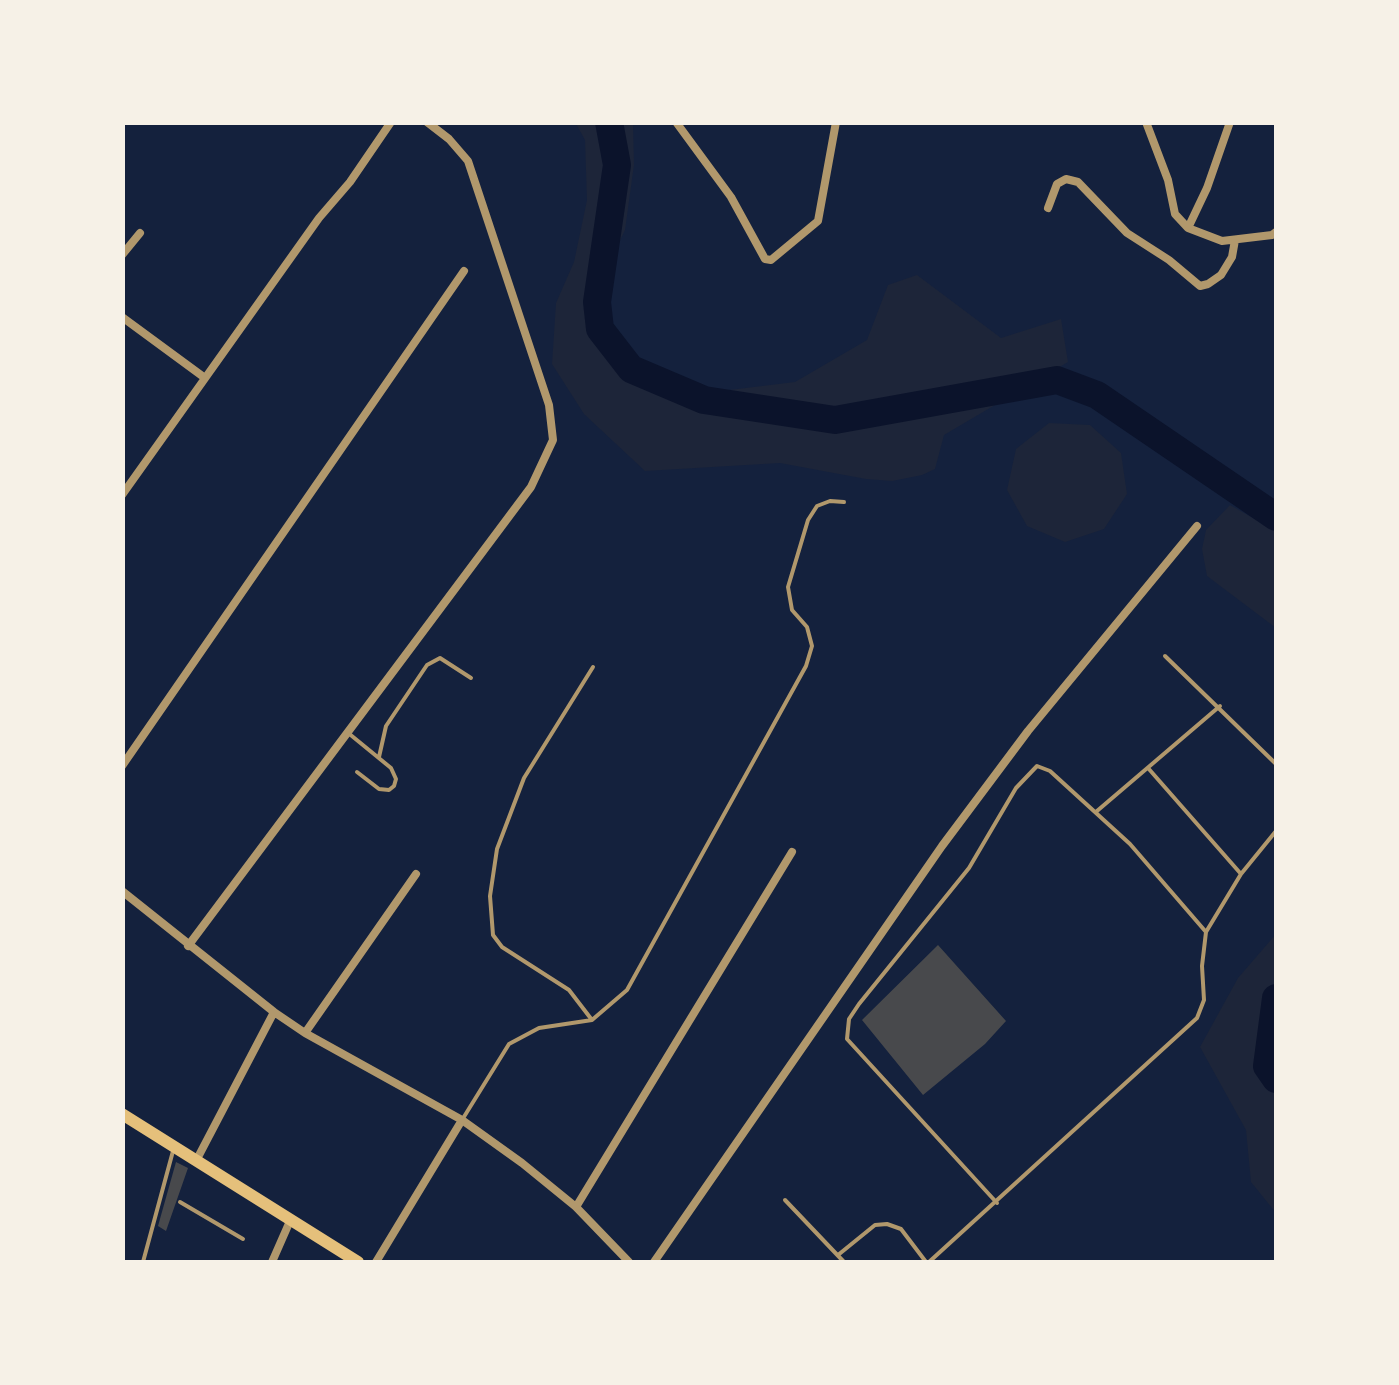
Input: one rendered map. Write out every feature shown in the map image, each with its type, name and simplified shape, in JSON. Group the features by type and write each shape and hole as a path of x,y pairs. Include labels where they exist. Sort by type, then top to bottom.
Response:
{"highway":[{"path":"122,1114 358,1262"}],"street":[{"path":"122,494 391,122"},
{"path":"188,946 531,487 553,440 548,404 468,161 427,122"},
{"path":"676,122 731,197 765,259 771,260 818,221 836,122"},
{"path":"1146,122 1168,180 1174,214 1188,228 1222,242 1276,232"},
{"path":"1188,228 1230,122"},
{"path":"1048,208 1057,184 1066,178 1078,182 1127,233 1200,286 1221,274 1232,257 1235,240"},
{"path":"122,256 140,233"},
{"path":"122,766 464,270"},
{"path":"122,316 205,378"},
{"path":"654,1262 952,832 1028,730 1197,526"},
{"path":"576,1208 792,852"},
{"path":"305,1033 416,874"},
{"path":"122,892 305,1033 462,1120 576,1208 629,1262"},
{"path":"196,1162 274,1012"},
{"path":"376,1262 462,1120"},
{"path":"272,1262 290,1220"}],"lane":[{"path":"462,1120 509,1044 539,1028 592,1020 627,990 806,666 812,646 807,628 792,610 788,588 808,520 817,506 830,501 844,502"},
{"path":"1165,656 1276,764"},
{"path":"379,756 386,726 427,665 440,658 471,678"},
{"path":"592,1020 569,990 502,946 493,935 490,896 497,849 524,778 593,666"},
{"path":"1097,810 1220,706"},
{"path":"347,732 392,768 396,779 389,790 380,789 357,772"},
{"path":"997,1203 848,1040 850,1019 969,868 1016,788 1037,766 1050,771 1130,844 1206,932"},
{"path":"1147,766 1240,874"},
{"path":"838,1255 875,1225 888,1224 900,1228 927,1262 997,1203 1197,1018 1204,1000 1206,932 1240,874 1276,831"},
{"path":"143,1262 174,1146"},
{"path":"785,1200 844,1262"},
{"path":"180,1202 243,1239"}],"shaded area":[{"path":"575,122 633,123 634,165 625,230 593,298 601,352 637,380 691,400 721,391 795,382 867,340 888,285 917,275 1001,338 1061,319 1068,362 944,435 935,469 922,475 892,481 866,479 780,463 645,471 584,414 552,364 556,303 574,262 587,200 585,140"},
{"path":"1049,423 1090,425 1121,453 1127,494 1104,529 1065,542 1027,526 1007,490 1016,449"},
{"path":"1230,505 1276,531 1276,628 1207,576 1202,549 1206,530"},
{"path":"1276,934 1276,1213 1251,1182 1246,1130 1200,1047 1238,978"}],"building":[{"path":"938,945 1006,1021 985,1044 923,1095 862,1020"},
{"path":"176,1162 188,1168 166,1231 158,1226"}],"waterway":[{"path":"609,122 617,165 597,302 600,329 631,369 704,400 835,420 1057,380 1097,395 1276,517"},
{"path":"1276,998 1267,1066 1276,1079"}]}
